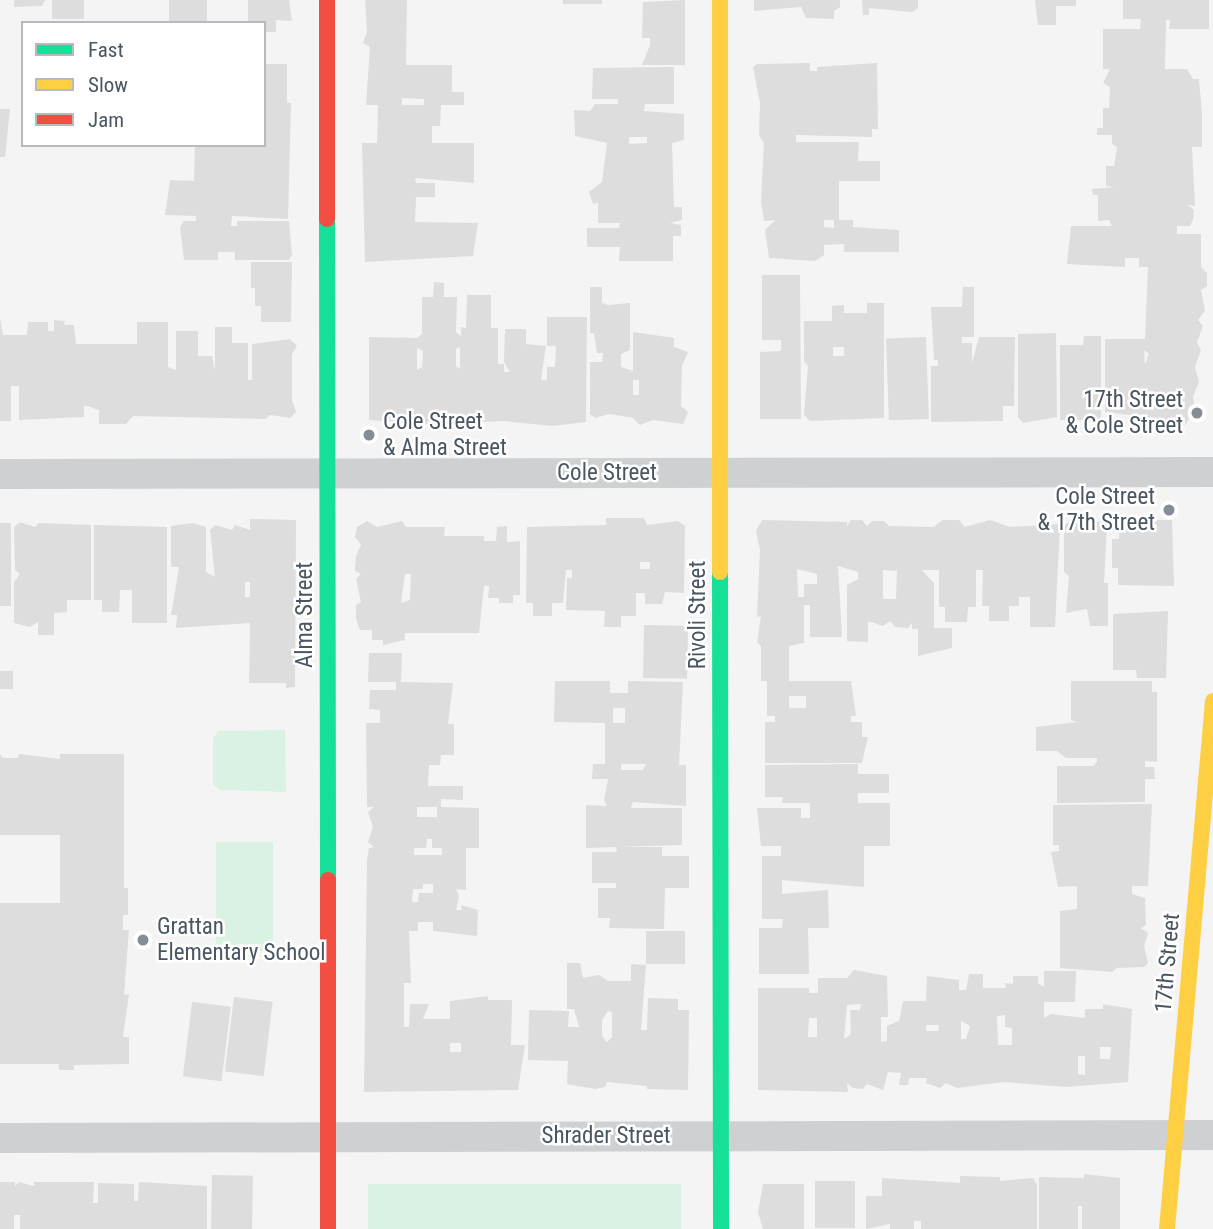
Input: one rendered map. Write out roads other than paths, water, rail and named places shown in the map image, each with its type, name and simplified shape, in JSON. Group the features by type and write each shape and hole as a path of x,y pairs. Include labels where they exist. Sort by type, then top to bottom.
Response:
{"street":[{"name":"Alma Street","path":"327,0 328,1229"},
{"name":"Rivoli Street","path":"720,0 721,1229"},
{"name":"Cole Street","path":"0,474 1213,472"},
{"name":"17th Street","path":"1167,1229 1213,701"},
{"name":"Shrader Street","path":"0,1138 1213,1135"}],"place":[{"name":"17th Street & Cole Street","path":"1197,413"},
{"name":"Cole Street & Alma Street","path":"369,435"},
{"name":"Cole Street & 17th Street","path":"1169,510"},
{"name":"Grattan Elementary School","path":"143,940"}]}
